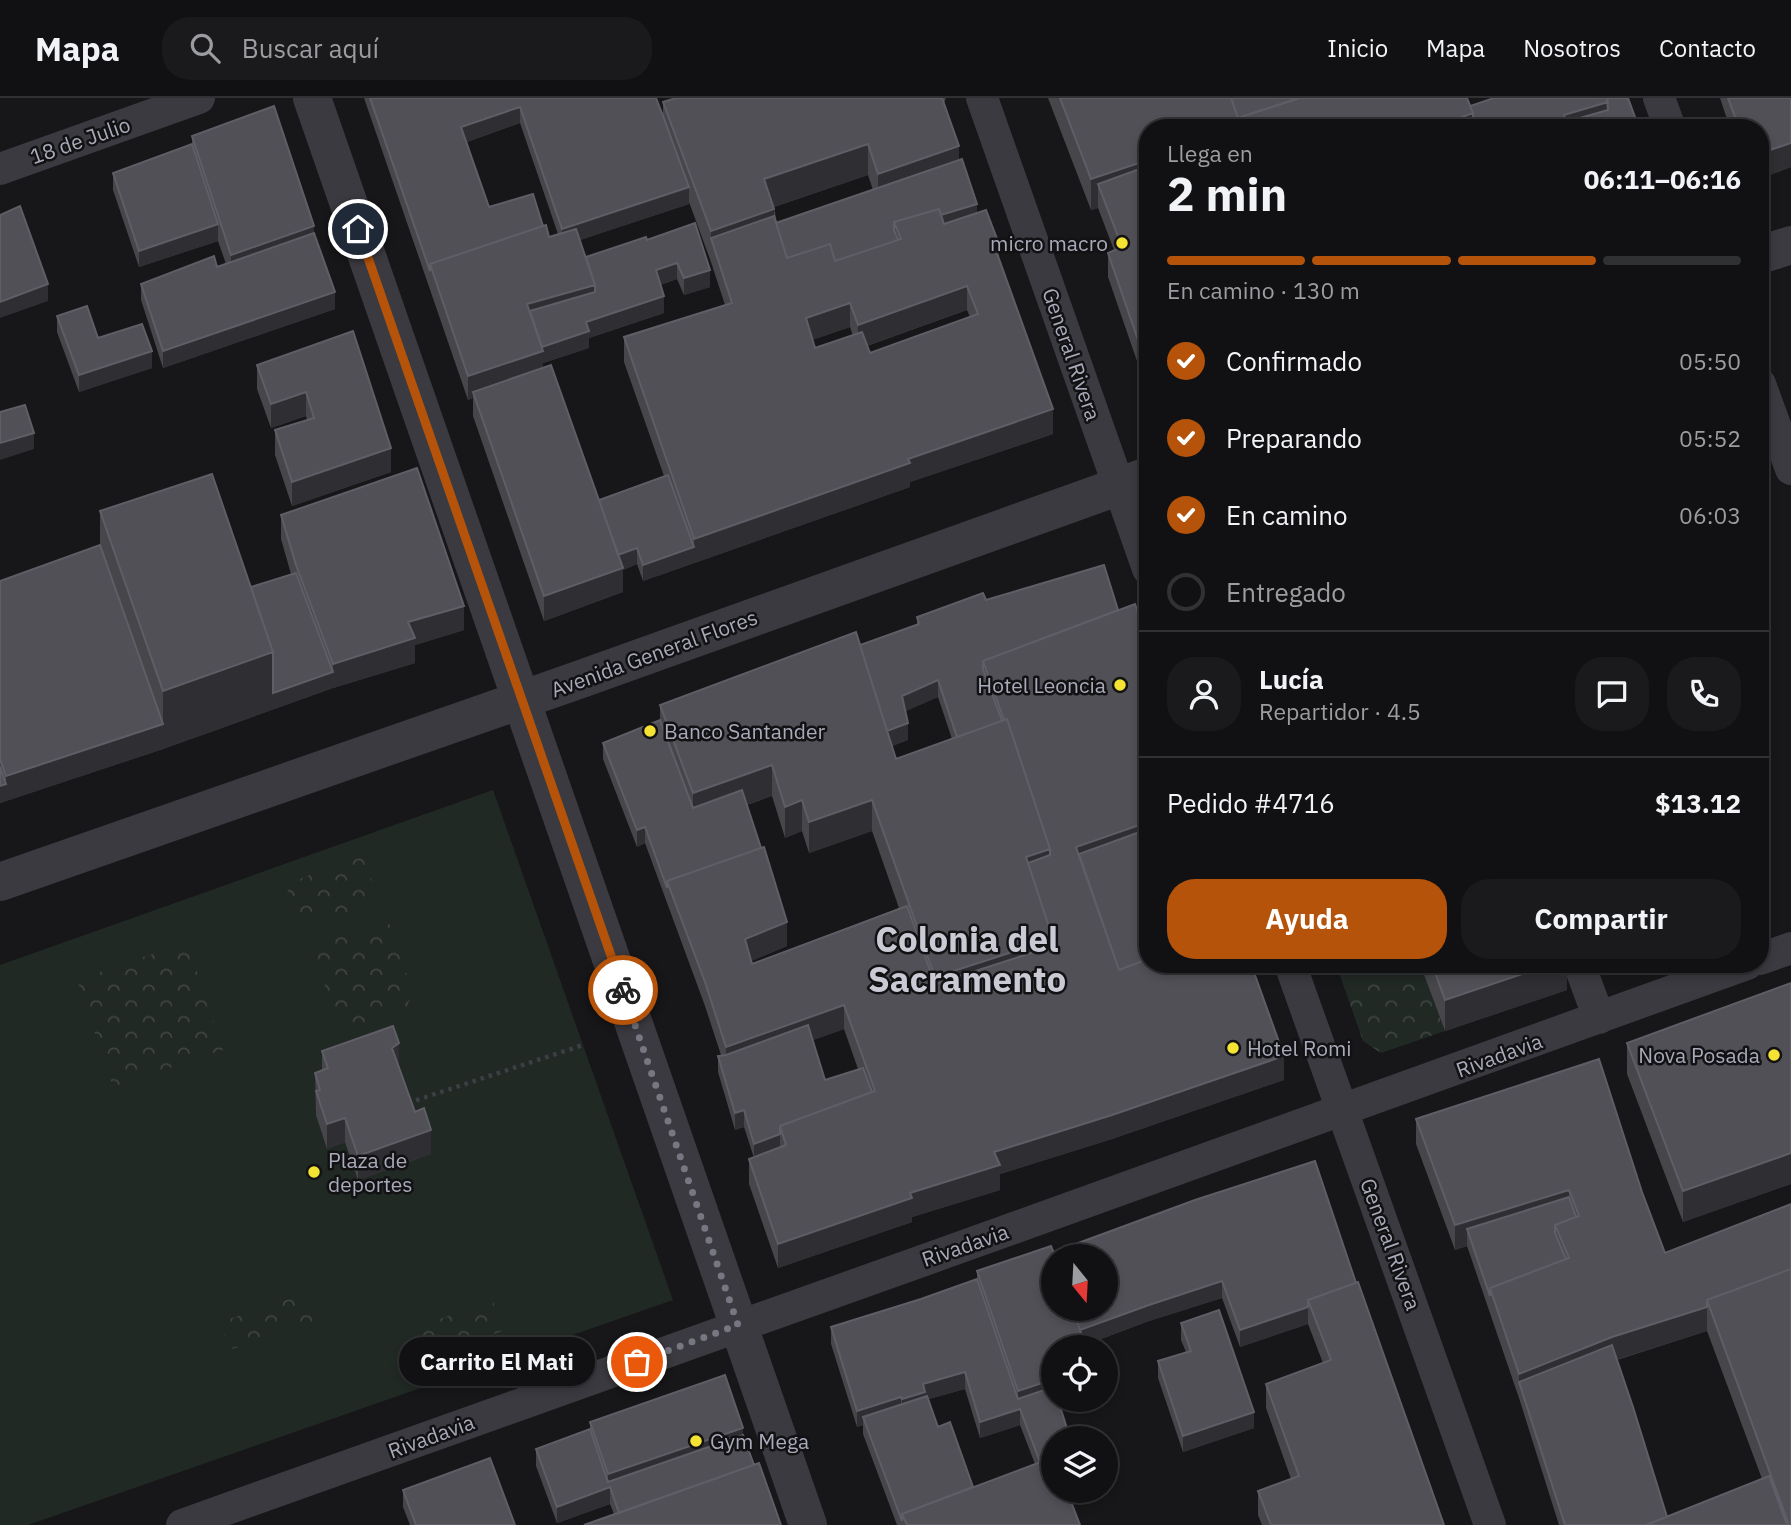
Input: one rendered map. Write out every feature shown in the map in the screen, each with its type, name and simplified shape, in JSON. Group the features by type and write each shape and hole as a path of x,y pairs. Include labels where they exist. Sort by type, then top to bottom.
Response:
{"street":[{"name":"18 de Julio","path":"0,169 199,98"},
{"path":"312,98 808,1525"},
{"name":"General Rivera","path":"982,98 1133,481 1139,516"},
{"path":"1659,98 1667,119"},
{"path":"1769,252 1791,244"},
{"path":"1769,409 1791,469"},
{"name":"Avenida General Flores","path":"0,882 521,700 1133,481"},
{"path":"1769,956 1791,948"},
{"name":"General Rivera","path":"1293,973 1490,1525"},
{"path":"1582,973 1599,1018"},
{"name":"Rivadavia","path":"182,1525 1722,973"}],"path":[{"path":"404,1104 583,1045"}],"green space":[{"name":"Plaza de deportes","path":"493,790 673,1300 28,1525 0,1525 0,965"},
{"path":"363,856 379,901 302,929 285,884"},
{"path":"388,920 414,996 408,1003 409,1010 348,1030 339,1025 311,947"},
{"path":"187,942 223,1050 113,1087 77,980"},
{"path":"1339,973 1423,973 1445,1031 1381,1053 1363,1041"},
{"path":"311,1292 320,1320 229,1350 220,1322"},
{"path":"493,1301 503,1331 426,1357 416,1327"}],"building":[{"path":"370,98 656,98 689,187 562,229 520,107 461,127 489,207 533,194 543,226 430,264 430,271"},
{"path":"676,98 942,98 959,146 878,174 868,144 764,179 774,209 711,231 663,102"},
{"path":"1060,98 1231,98 1238,118 1300,98 1467,98 1473,113 1457,119 1139,119 1139,163 1091,179"},
{"path":"1231,98 1295,98 1296,99 1238,118"},
{"path":"1494,98 1607,98 1608,102 1564,115 1565,119 1473,119 1470,106"},
{"path":"1607,98 1628,98 1636,119 1576,119 1608,110"},
{"path":"1728,98 1791,98 1791,143 1769,150 1769,119 1736,119"},
{"path":"274,106 314,226 231,255 192,136"},
{"path":"192,144 218,224 139,251 113,173"},
{"path":"962,159 977,204 941,215 939,209 894,222 898,240 835,261 830,244 787,258 776,223"},
{"path":"1139,169 1139,343 1108,253 1122,247 1098,184"},
{"path":"20,206 48,284 0,302 0,215"},
{"path":"939,209 944,224 986,210 999,244 994,245 1053,409 908,459 910,463 694,539 624,337 732,303 711,238 774,216 787,258 830,244 835,261 901,239 894,222","holes":["967,286 978,314 870,353 862,332 815,348 806,318 850,303 858,325"]},
{"path":"695,223 710,270 684,278 677,263 656,270 664,296 586,322 589,331 542,347 530,311 595,292 586,257"},
{"path":"546,225 549,237 576,229 595,285 527,304 543,351 468,376 430,264"},
{"path":"314,233 335,292 163,351 141,284 214,256 217,267"},
{"path":"87,306 98,338 142,324 152,351 79,375 57,316"},
{"path":"353,331 391,448 292,482 275,430 314,418 306,392 271,404 257,365"},
{"path":"551,365 623,568 544,596 473,392"},
{"path":"25,405 34,433 0,443 0,412"},
{"path":"417,468 464,606 408,622 415,638 333,664 296,565 281,515"},
{"path":"212,474 273,652 163,691 100,511"},
{"path":"668,475 694,547 643,565 637,548 618,555 599,500"},
{"path":"100,545 163,724 6,776 0,759 0,581"},
{"path":"1104,565 1118,610 983,661 983,669 1002,721 957,737 938,680 902,696 908,723 887,731 860,645 919,624 917,617 983,593 986,600"},
{"path":"296,573 333,672 273,693 273,652 251,587"},
{"path":"1135,604 1139,615 1139,825 1076,847 1119,970 1139,962 1139,973 1254,973 1284,1056 994,1152 1000,1165 910,1193 912,1198 778,1244 749,1159 786,1145 780,1126 875,1091 844,1005 726,1047 667,881 764,847 787,922 745,939 752,964 907,906 935,984 1053,946 1028,863 1050,855 1050,849 1007,719 1004,720 983,661"},
{"path":"856,632 896,759 1007,719 1050,849 1026,857 1053,939 935,977 872,800 809,822 802,800 785,807 772,765 693,793 660,705"},
{"path":"660,720 693,808 742,790 761,848 667,881 667,888 645,827 637,830 603,743"},
{"path":"0,767 6,784 0,786"},
{"path":"1139,832 1139,962 1119,970 1079,854"},
{"path":"1435,973 1525,973 1445,1000"},
{"path":"1791,983 1791,1153 1683,1191 1627,1043"},
{"path":"808,1025 825,1080 863,1068 872,1092 780,1126 780,1134 754,1144 744,1110 735,1113 718,1056"},
{"path":"393,1026 399,1043 392,1048 415,1112 424,1108 431,1130 358,1156 345,1118 327,1124 316,1091 320,1090 315,1073 328,1068 322,1051"},
{"path":"1599,1059 1642,1192 1665,1253 1791,1204 1791,1269 1707,1300 1707,1307 1612,1337 1519,1374 1490,1288 1569,1258 1555,1225 1579,1216 1569,1190 1455,1225 1416,1119"},
{"path":"1315,1161 1356,1283 1308,1300 1308,1307 1240,1330 1222,1281 1118,1316 1118,1244 1076,1244 1195,1200"},
{"path":"1569,1197 1576,1217 1555,1225 1555,1233 1566,1259 1490,1288 1490,1296 1467,1229"},
{"path":"1041,1249 1041,1321 1077,1321 1082,1335 1041,1335 1041,1383 1018,1391 977,1271"},
{"path":"1791,1269 1791,1525 1789,1525 1707,1300"},
{"path":"977,1279 1018,1399 1041,1391 1041,1412 1062,1412 1066,1426 1041,1426 1041,1462 1020,1409 980,1422 965,1372 923,1384 925,1392 857,1411 831,1327"},
{"path":"1358,1282 1444,1525 1271,1525 1258,1491 1299,1476 1266,1384 1331,1360 1308,1300"},
{"path":"1219,1310 1254,1412 1183,1436 1158,1361 1191,1351 1181,1323"},
{"path":"1077,1321 1105,1321 1080,1330"},
{"path":"1612,1345 1667,1517 1646,1525 1565,1525 1519,1382"},
{"path":"725,1375 743,1428 608,1474 590,1422"},
{"path":"927,1396 938,1427 950,1422 973,1487 902,1514 902,1521 863,1417"},
{"path":"590,1429 608,1482 743,1435 754,1465 619,1513 610,1487 557,1507 536,1449"},
{"path":"490,1458 515,1525 416,1525 403,1490"},
{"path":"1041,1462 1041,1503 1072,1503 1080,1525 907,1525 902,1514"},
{"path":"759,1463 781,1525 584,1525"},
{"path":"1769,1476 1787,1525 1646,1525"}],"way so far":[{"path":"623,990 738,1325 637,1362"}],"place":[{"name":"micro macro","path":"1122,243"},
{"name":"Hotel Leoncia","path":"1120,685"},
{"name":"Banco Santander","path":"650,731"},
{"name":"Hotel Romi","path":"1233,1048"},
{"name":"Nova Posada","path":"1774,1055"},
{"name":"Plaza de deportes","path":"314,1172"},
{"name":"Carrito El Mati","path":"637,1362"},
{"name":"Gym Mega","path":"696,1441"}],"district":[{"name":"Colonia del Sacramento","path":"967,959"}],"route":[{"path":"358,229 623,990"}]}
